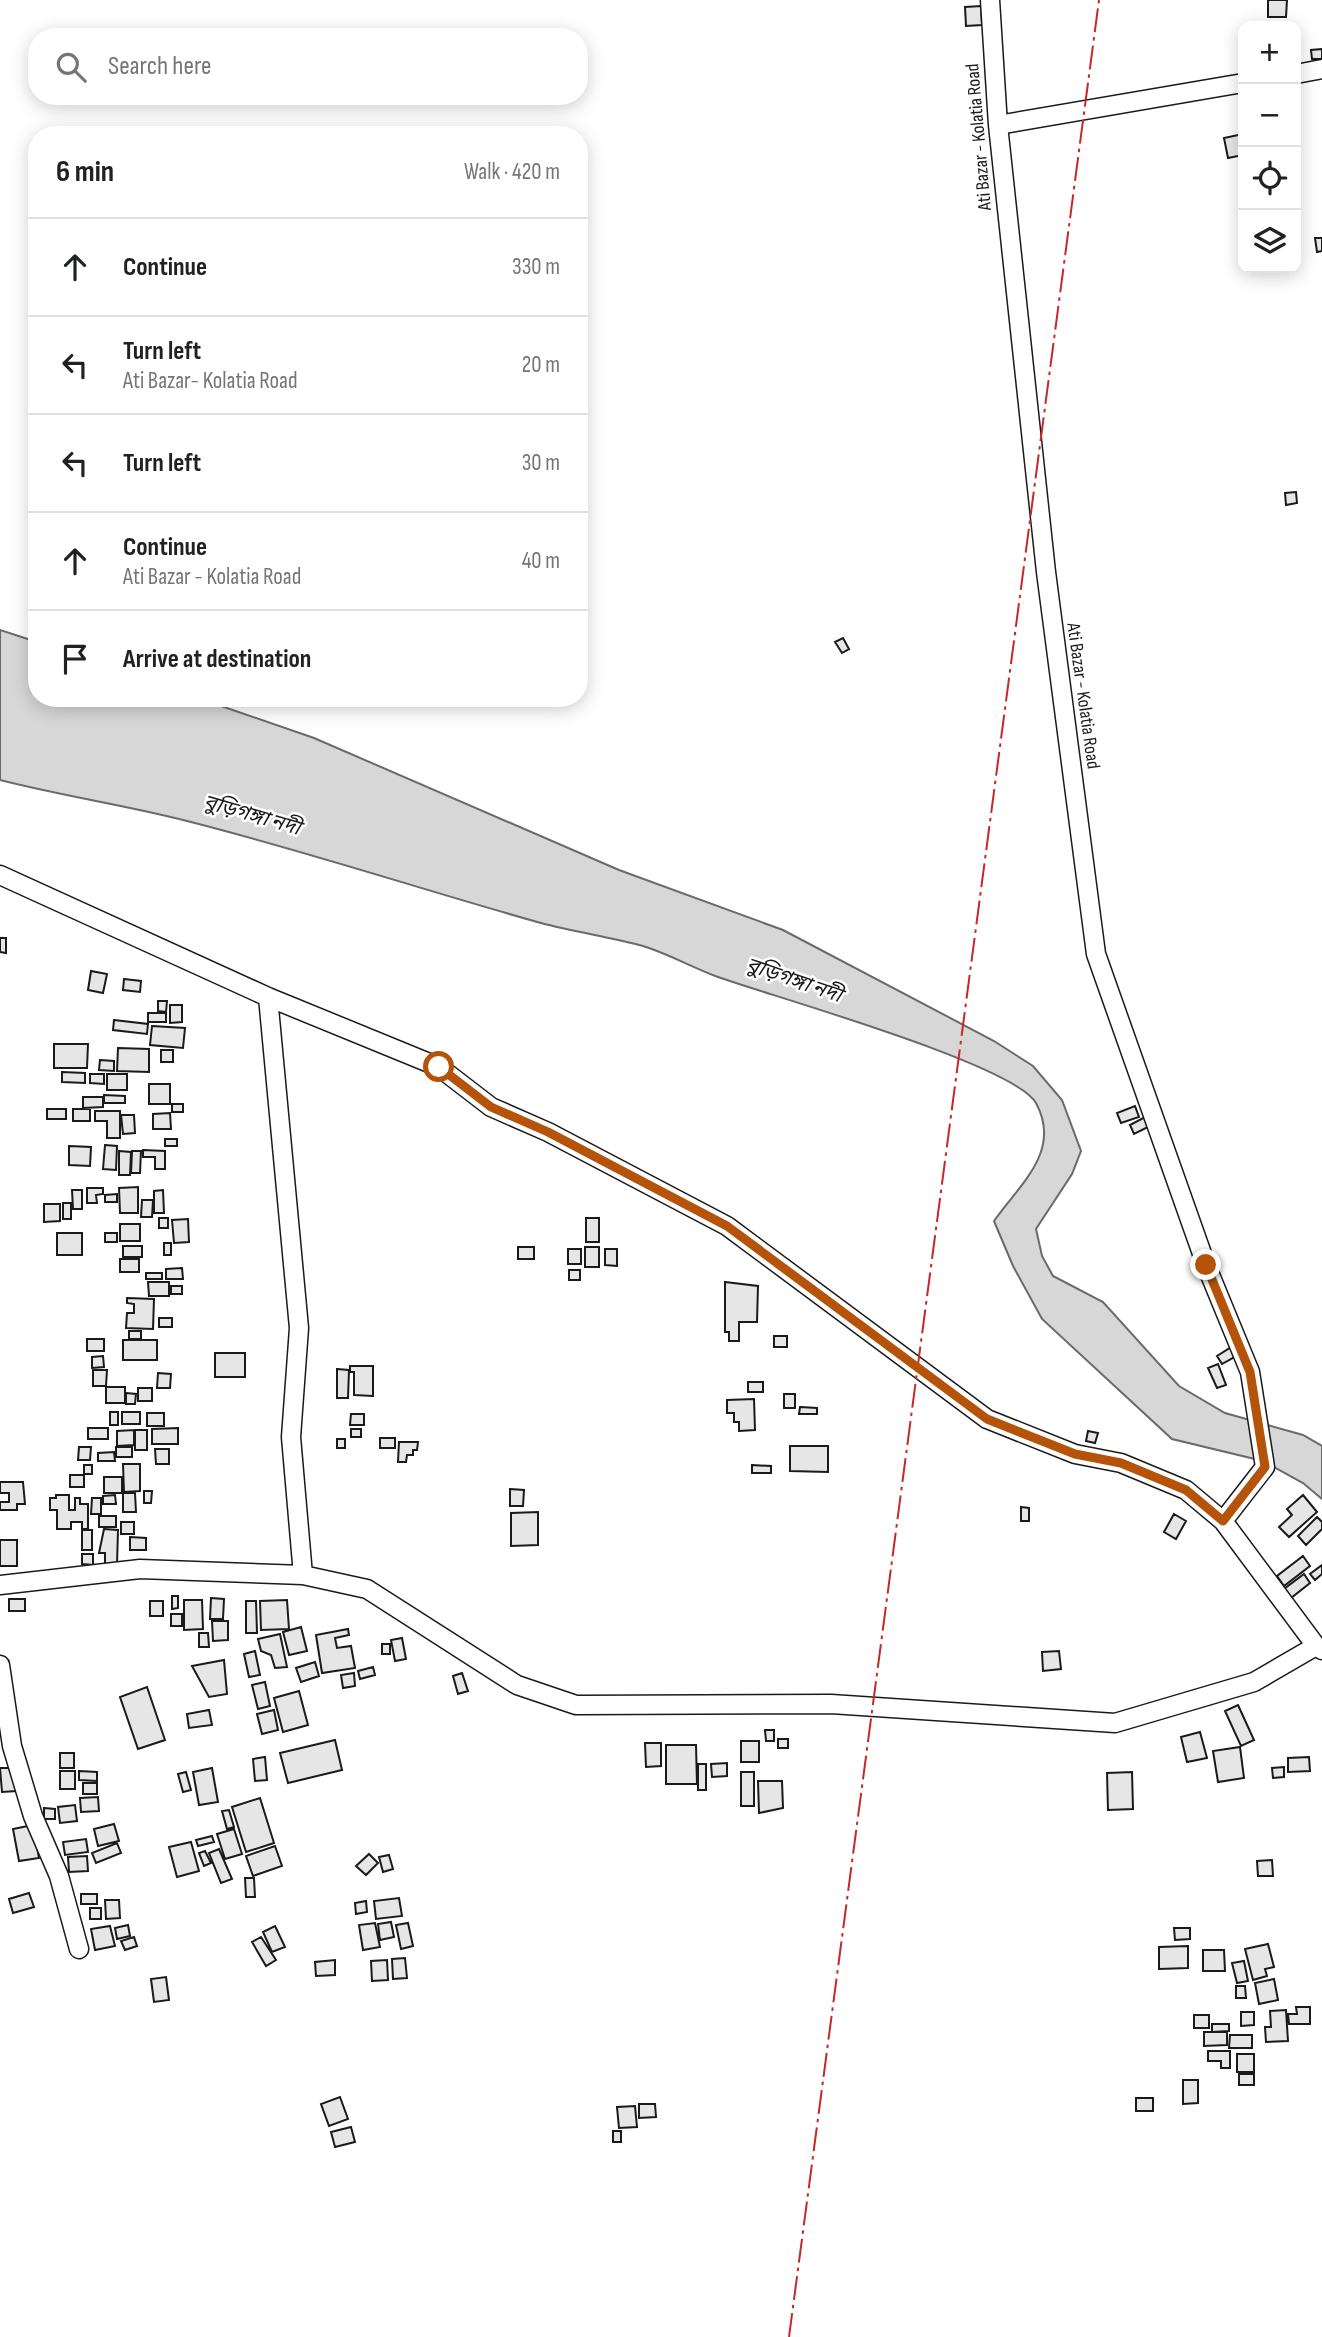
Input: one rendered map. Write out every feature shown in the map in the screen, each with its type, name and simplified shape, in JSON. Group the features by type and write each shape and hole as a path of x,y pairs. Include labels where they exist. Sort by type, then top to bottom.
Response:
{"street":[{"name":"Ati Bazar - Kolatia Road","path":"990,0 998,125 1046,572 1096,954 1206,1265 1250,1372 1265,1467 1223,1521"},
{"path":"1301,73 1322,69"},
{"path":"998,125 1238,84"},
{"path":"0,875 268,997 439,1067 491,1107 548,1132 727,1226 987,1419 1075,1454 1121,1463 1186,1490 1223,1521 1319,1648 1254,1682 1115,1723 831,1704 576,1705 517,1685 367,1589 303,1575 140,1569 0,1585"},
{"path":"268,997 299,1328 291,1437 303,1575"},
{"path":"0,1665 12,1746 33,1816 59,1876 79,1949"}],"water":[{"name":"বুড়িগঙ্গা নদী","path":"0,630 28,639 28,707 224,707 314,738 619,870 783,930 994,1041 1033,1066 1062,1100 1081,1151 1072,1174 1036,1229 1042,1256 1053,1276 1103,1302 1179,1386 1225,1413 1303,1435 1322,1446 1322,1499 1303,1483 1263,1461 1172,1439 1042,1319 1013,1266 994,1221 1026,1180 1041,1152 1044,1136 1043,1120 1036,1103 1018,1087 940,1051 718,977 643,946 541,923 187,821 0,780"}],"building":[{"path":"1268,0 1287,0 1286,17 1268,17"},
{"path":"981,6 982,25 966,26 965,7"},
{"path":"1322,49 1322,59 1312,59 1311,50"},
{"path":"1238,135 1238,156 1228,158 1224,138"},
{"path":"1315,238 1322,238 1322,251 1317,252"},
{"path":"1296,492 1297,503 1286,505 1285,493"},
{"path":"843,638 849,649 842,653 835,642"},
{"path":"0,938 6,938 6,953 0,952"},
{"path":"91,971 107,974 103,993 88,990"},
{"path":"124,979 141,981 140,992 123,990"},
{"path":"158,1001 167,1001 166,1012 158,1011"},
{"path":"170,1005 182,1005 182,1022 170,1023"},
{"path":"148,1013 166,1013 166,1022 148,1022"},
{"path":"114,1020 148,1024 147,1034 113,1030"},
{"path":"152,1026 185,1028 183,1048 150,1045"},
{"path":"54,1044 88,1044 87,1068 54,1068"},
{"path":"118,1048 149,1049 149,1072 117,1071"},
{"path":"161,1050 173,1050 173,1062 161,1062"},
{"path":"100,1060 114,1061 114,1071 99,1070"},
{"path":"62,1072 85,1073 85,1083 62,1082"},
{"path":"90,1074 104,1074 104,1084 90,1083"},
{"path":"107,1074 127,1074 127,1090 107,1090"},
{"path":"149,1084 170,1084 170,1104 149,1104"},
{"path":"104,1095 125,1096 125,1103 104,1103"},
{"path":"83,1097 103,1097 103,1107 83,1108"},
{"path":"172,1104 183,1104 183,1112 172,1112"},
{"path":"1135,1106 1139,1117 1121,1123 1117,1113"},
{"path":"47,1109 66,1109 66,1119 47,1119"},
{"path":"73,1109 90,1109 90,1121 73,1121"},
{"path":"95,1111 120,1111 120,1138 107,1138 107,1121 95,1121"},
{"path":"170,1113 171,1129 153,1129 153,1114"},
{"path":"121,1115 134,1115 135,1133 123,1134"},
{"path":"1145,1117 1150,1126 1134,1134 1130,1125"},
{"path":"165,1139 177,1139 177,1146 165,1146"},
{"path":"105,1145 117,1146 116,1170 103,1169"},
{"path":"69,1146 91,1147 90,1166 69,1165"},
{"path":"143,1150 165,1151 165,1169 155,1169 155,1157 143,1157"},
{"path":"119,1151 131,1152 130,1175 119,1175"},
{"path":"132,1151 141,1151 140,1173 131,1173"},
{"path":"138,1187 138,1213 120,1213 119,1188"},
{"path":"87,1188 103,1188 103,1194 96,1195 97,1203 87,1203"},
{"path":"72,1190 82,1190 82,1209 73,1209"},
{"path":"163,1190 164,1213 154,1213 154,1191"},
{"path":"117,1194 117,1202 105,1202 105,1195"},
{"path":"142,1200 153,1200 152,1217 141,1217"},
{"path":"63,1203 71,1203 71,1219 63,1219"},
{"path":"44,1204 60,1204 60,1221 44,1222"},
{"path":"159,1218 168,1218 168,1228 159,1228"},
{"path":"586,1218 599,1218 599,1242 586,1242"},
{"path":"188,1219 189,1242 174,1243 172,1220"},
{"path":"120,1224 140,1224 140,1241 120,1241"},
{"path":"57,1233 82,1233 82,1255 57,1255"},
{"path":"105,1233 117,1233 117,1242 105,1242"},
{"path":"164,1243 171,1243 171,1255 164,1255"},
{"path":"123,1246 142,1246 142,1257 123,1257"},
{"path":"518,1247 534,1247 534,1259 518,1259"},
{"path":"585,1247 599,1247 599,1267 585,1267"},
{"path":"568,1249 581,1249 581,1264 568,1264"},
{"path":"605,1249 617,1249 617,1266 605,1265"},
{"path":"120,1259 139,1259 139,1272 120,1272"},
{"path":"182,1268 183,1279 166,1279 166,1269"},
{"path":"569,1270 580,1270 580,1280 569,1280"},
{"path":"146,1273 162,1273 162,1279 146,1279"},
{"path":"148,1282 169,1282 169,1296 149,1296"},
{"path":"725,1282 758,1286 757,1322 739,1322 739,1341 729,1341 729,1332 725,1332"},
{"path":"171,1286 182,1286 182,1294 171,1294"},
{"path":"127,1298 154,1299 153,1329 126,1328 127,1313 134,1313 134,1304 127,1303"},
{"path":"159,1318 172,1318 172,1327 159,1327"},
{"path":"129,1331 141,1331 141,1339 129,1339"},
{"path":"774,1336 787,1336 787,1347 774,1347"},
{"path":"87,1339 104,1339 104,1351 87,1351"},
{"path":"123,1340 157,1340 157,1360 123,1360"},
{"path":"1233,1346 1238,1355 1222,1364 1217,1356"},
{"path":"215,1353 245,1353 245,1377 215,1377"},
{"path":"103,1356 104,1367 92,1368 92,1357"},
{"path":"1218,1364 1226,1385 1217,1388 1208,1368"},
{"path":"350,1366 373,1366 373,1396 354,1395 354,1372 350,1372"},
{"path":"337,1369 349,1370 348,1398 337,1398"},
{"path":"93,1370 107,1370 106,1386 93,1386"},
{"path":"158,1373 171,1374 170,1388 157,1388"},
{"path":"748,1382 763,1382 763,1392 748,1392"},
{"path":"106,1387 125,1387 125,1403 106,1403"},
{"path":"138,1388 152,1388 152,1401 138,1401"},
{"path":"126,1393 136,1394 135,1404 126,1404"},
{"path":"784,1394 795,1394 795,1408 784,1408"},
{"path":"754,1399 755,1430 739,1431 739,1422 734,1422 734,1413 727,1413 727,1400"},
{"path":"800,1407 817,1408 817,1414 799,1414"},
{"path":"110,1412 118,1412 118,1425 110,1425"},
{"path":"122,1412 140,1412 140,1424 122,1424"},
{"path":"147,1413 164,1413 164,1426 147,1426"},
{"path":"351,1414 364,1414 364,1425 350,1425"},
{"path":"88,1428 108,1428 108,1439 88,1439"},
{"path":"178,1428 178,1444 152,1444 152,1429"},
{"path":"351,1429 361,1429 361,1437 351,1437"},
{"path":"134,1430 134,1445 117,1446 117,1431"},
{"path":"135,1430 147,1430 147,1450 135,1450"},
{"path":"1088,1431 1098,1433 1095,1443 1086,1441"},
{"path":"380,1438 395,1438 395,1448 380,1448"},
{"path":"337,1439 345,1439 345,1448 337,1448"},
{"path":"399,1442 418,1442 417,1450 413,1450 413,1455 407,1455 406,1462 398,1462"},
{"path":"790,1446 828,1446 828,1472 790,1471"},
{"path":"79,1447 91,1447 90,1460 78,1460"},
{"path":"116,1447 132,1447 132,1457 116,1457"},
{"path":"155,1449 169,1449 169,1464 156,1464"},
{"path":"114,1452 115,1461 98,1461 98,1453"},
{"path":"123,1464 140,1464 140,1491 124,1492"},
{"path":"84,1465 92,1465 92,1474 84,1474"},
{"path":"752,1465 771,1466 771,1473 752,1473"},
{"path":"70,1475 84,1475 84,1487 70,1487"},
{"path":"104,1477 122,1477 122,1493 104,1493"},
{"path":"0,1482 23,1482 25,1504 17,1504 17,1510 0,1510 0,1502 9,1502 9,1493 0,1493"},
{"path":"510,1489 524,1490 523,1506 510,1506"},
{"path":"144,1491 152,1491 151,1503 144,1503"},
{"path":"123,1493 135,1493 136,1512 123,1512"},
{"path":"56,1495 69,1495 69,1510 75,1510 75,1498 80,1498 80,1504 88,1504 88,1529 82,1529 82,1522 71,1522 71,1529 57,1529 57,1510 50,1510 50,1498 56,1498"},
{"path":"115,1495 116,1504 103,1504 103,1496"},
{"path":"1303,1495 1317,1512 1289,1537 1279,1527 1292,1515 1287,1509"},
{"path":"92,1498 101,1498 101,1514 91,1514"},
{"path":"1021,1507 1029,1508 1029,1521 1021,1521"},
{"path":"538,1512 538,1545 511,1546 511,1513"},
{"path":"1174,1514 1186,1521 1176,1539 1164,1532"},
{"path":"99,1516 116,1516 116,1527 99,1527"},
{"path":"1317,1517 1322,1522 1322,1529 1306,1545 1298,1536"},
{"path":"121,1522 134,1522 134,1534 121,1534"},
{"path":"104,1529 118,1530 117,1565 105,1565 105,1553 99,1553"},
{"path":"82,1530 92,1530 92,1550 82,1550"},
{"path":"130,1537 146,1538 146,1550 130,1550"},
{"path":"0,1540 17,1540 17,1566 0,1566"},
{"path":"82,1554 93,1554 93,1565 82,1564"},
{"path":"1303,1556 1310,1566 1284,1586 1277,1576"},
{"path":"1322,1565 1322,1574 1315,1580 1310,1574"},
{"path":"1304,1574 1310,1583 1291,1598 1284,1589"},
{"path":"172,1596 178,1596 178,1608 172,1609"},
{"path":"211,1598 224,1599 223,1619 210,1619"},
{"path":"9,1599 25,1599 25,1611 9,1611"},
{"path":"184,1600 202,1600 203,1629 184,1630"},
{"path":"287,1600 289,1629 261,1630 260,1601"},
{"path":"150,1601 163,1601 163,1616 150,1616"},
{"path":"246,1601 256,1601 257,1633 246,1633"},
{"path":"171,1614 182,1614 182,1626 171,1626"},
{"path":"212,1621 228,1621 228,1640 213,1641"},
{"path":"301,1627 307,1651 289,1655 283,1632"},
{"path":"348,1629 349,1635 335,1638 337,1648 351,1646 355,1668 322,1673 316,1635"},
{"path":"199,1633 208,1633 209,1647 199,1647"},
{"path":"280,1634 287,1667 275,1668 271,1655 261,1651 258,1639"},
{"path":"402,1638 406,1659 395,1661 391,1640"},
{"path":"382,1644 390,1644 390,1654 382,1654"},
{"path":"255,1651 260,1675 249,1677 244,1654"},
{"path":"1059,1651 1061,1669 1043,1671 1042,1652"},
{"path":"224,1660 227,1694 209,1697 192,1666"},
{"path":"315,1662 319,1676 301,1682 296,1668"},
{"path":"373,1667 375,1675 360,1679 358,1671"},
{"path":"354,1673 355,1686 343,1688 341,1675"},
{"path":"462,1673 468,1691 458,1694 453,1676"},
{"path":"265,1682 270,1706 258,1709 252,1685"},
{"path":"147,1687 165,1740 138,1749 120,1697"},
{"path":"299,1691 308,1725 283,1732 274,1698"},
{"path":"1238,1705 1254,1740 1241,1746 1225,1711"},
{"path":"209,1710 212,1725 189,1728 187,1714"},
{"path":"274,1710 278,1730 262,1734 257,1714"},
{"path":"765,1730 774,1730 774,1741 766,1741"},
{"path":"1200,1732 1207,1758 1187,1762 1181,1737"},
{"path":"778,1739 788,1739 788,1748 778,1748"},
{"path":"335,1740 342,1770 288,1783 280,1753"},
{"path":"741,1741 759,1741 759,1762 741,1762"},
{"path":"645,1743 661,1743 661,1766 646,1767"},
{"path":"666,1745 696,1745 697,1784 666,1784"},
{"path":"1240,1747 1244,1778 1218,1782 1213,1751"},
{"path":"60,1753 74,1753 74,1768 60,1768"},
{"path":"265,1757 267,1780 255,1781 253,1759"},
{"path":"1309,1757 1310,1771 1288,1772 1288,1758"},
{"path":"727,1763 727,1776 712,1777 711,1764"},
{"path":"698,1764 706,1764 706,1790 698,1790"},
{"path":"1284,1767 1284,1777 1273,1778 1272,1768"},
{"path":"0,1768 15,1768 17,1791 2,1792"},
{"path":"212,1768 218,1802 199,1805 193,1772"},
{"path":"60,1771 75,1771 75,1789 60,1789"},
{"path":"79,1771 97,1772 97,1781 79,1780"},
{"path":"186,1772 191,1790 183,1792 178,1774"},
{"path":"741,1772 754,1772 754,1806 741,1806"},
{"path":"1132,1772 1133,1809 1108,1810 1107,1773"},
{"path":"758,1781 782,1781 783,1808 759,1813"},
{"path":"83,1783 97,1783 97,1794 83,1794"},
{"path":"98,1797 99,1811 81,1812 80,1798"},
{"path":"260,1798 274,1843 246,1852 232,1807"},
{"path":"75,1805 77,1821 60,1823 58,1807"},
{"path":"44,1808 55,1809 55,1819 44,1819"},
{"path":"229,1810 234,1827 227,1829 222,1811"},
{"path":"114,1824 119,1841 98,1846 94,1829"},
{"path":"33,1825 39,1858 19,1861 13,1829"},
{"path":"234,1829 242,1854 225,1859 217,1834"},
{"path":"212,1836 214,1842 198,1846 196,1840"},
{"path":"86,1839 88,1852 65,1855 63,1842"},
{"path":"191,1842 199,1871 177,1877 169,1847"},
{"path":"117,1843 121,1853 96,1863 92,1853"},
{"path":"275,1846 282,1866 253,1876 246,1856"},
{"path":"219,1849 232,1879 221,1883 209,1853"},
{"path":"205,1851 211,1863 204,1866 199,1853"},
{"path":"369,1854 378,1863 366,1875 356,1866"},
{"path":"389,1855 393,1869 383,1872 379,1857"},
{"path":"87,1856 88,1871 69,1872 68,1857"},
{"path":"1272,1860 1273,1876 1258,1876 1257,1861"},
{"path":"245,1878 254,1878 255,1897 246,1897"},
{"path":"29,1893 34,1907 13,1913 9,1899"},
{"path":"81,1894 97,1894 97,1904 81,1904"},
{"path":"399,1898 402,1916 376,1919 374,1901"},
{"path":"105,1900 119,1900 120,1918 106,1919"},
{"path":"366,1901 367,1912 356,1914 355,1903"},
{"path":"90,1908 101,1908 101,1919 90,1919"},
{"path":"391,1922 394,1937 380,1940 378,1924"},
{"path":"375,1923 380,1947 363,1950 359,1925"},
{"path":"408,1923 413,1946 401,1949 396,1925"},
{"path":"128,1925 130,1936 117,1939 115,1928"},
{"path":"110,1926 115,1946 95,1950 91,1929"},
{"path":"275,1926 285,1947 272,1952 263,1932"},
{"path":"1174,1928 1190,1928 1190,1939 1175,1940"},
{"path":"134,1937 137,1946 125,1950 121,1941"},
{"path":"261,1937 276,1960 266,1966 252,1942"},
{"path":"1268,1944 1274,1967 1265,1969 1267,1976 1253,1980 1245,1949"},
{"path":"1188,1946 1188,1968 1159,1969 1159,1947"},
{"path":"1203,1950 1224,1950 1225,1971 1203,1971"},
{"path":"405,1958 407,1978 393,1979 392,1959"},
{"path":"335,1960 335,1975 316,1976 315,1962"},
{"path":"387,1960 388,1980 372,1981 371,1961"},
{"path":"1244,1961 1248,1981 1237,1983 1232,1963"},
{"path":"166,1977 169,2000 154,2002 151,1979"},
{"path":"1274,1979 1278,2000 1259,2004 1255,1983"},
{"path":"1236,1986 1245,1986 1246,1998 1236,1998"},
{"path":"1296,2007 1310,2007 1310,2024 1289,2024 1288,2014 1297,2014"},
{"path":"1286,2010 1288,2041 1266,2042 1265,2027 1271,2027 1270,2011"},
{"path":"1241,2012 1254,2012 1254,2025 1241,2026"},
{"path":"1194,2015 1209,2015 1209,2028 1194,2028"},
{"path":"1212,2024 1229,2024 1229,2031 1212,2032"},
{"path":"1204,2032 1227,2032 1227,2045 1204,2046"},
{"path":"1230,2035 1252,2035 1252,2048 1229,2048"},
{"path":"1208,2051 1230,2051 1230,2068 1221,2068 1221,2061 1208,2061"},
{"path":"1237,2054 1254,2054 1254,2072 1237,2072"},
{"path":"1239,2074 1254,2074 1254,2085 1239,2085"},
{"path":"1183,2080 1198,2080 1198,2103 1183,2104"},
{"path":"340,2097 348,2119 329,2126 321,2104"},
{"path":"1136,2098 1153,2098 1153,2111 1136,2111"},
{"path":"639,2104 655,2104 656,2117 639,2118"},
{"path":"635,2106 637,2127 619,2128 617,2107"},
{"path":"351,2127 355,2142 335,2147 331,2132"},
{"path":"613,2131 621,2131 621,2142 613,2142"}],"power":[{"path":"789,2337 1099,0"}],"route":[{"path":"439,1067 491,1107 548,1132 727,1226 987,1419 1075,1454 1121,1463 1186,1490 1223,1521 1265,1467 1250,1372 1206,1265"}]}
